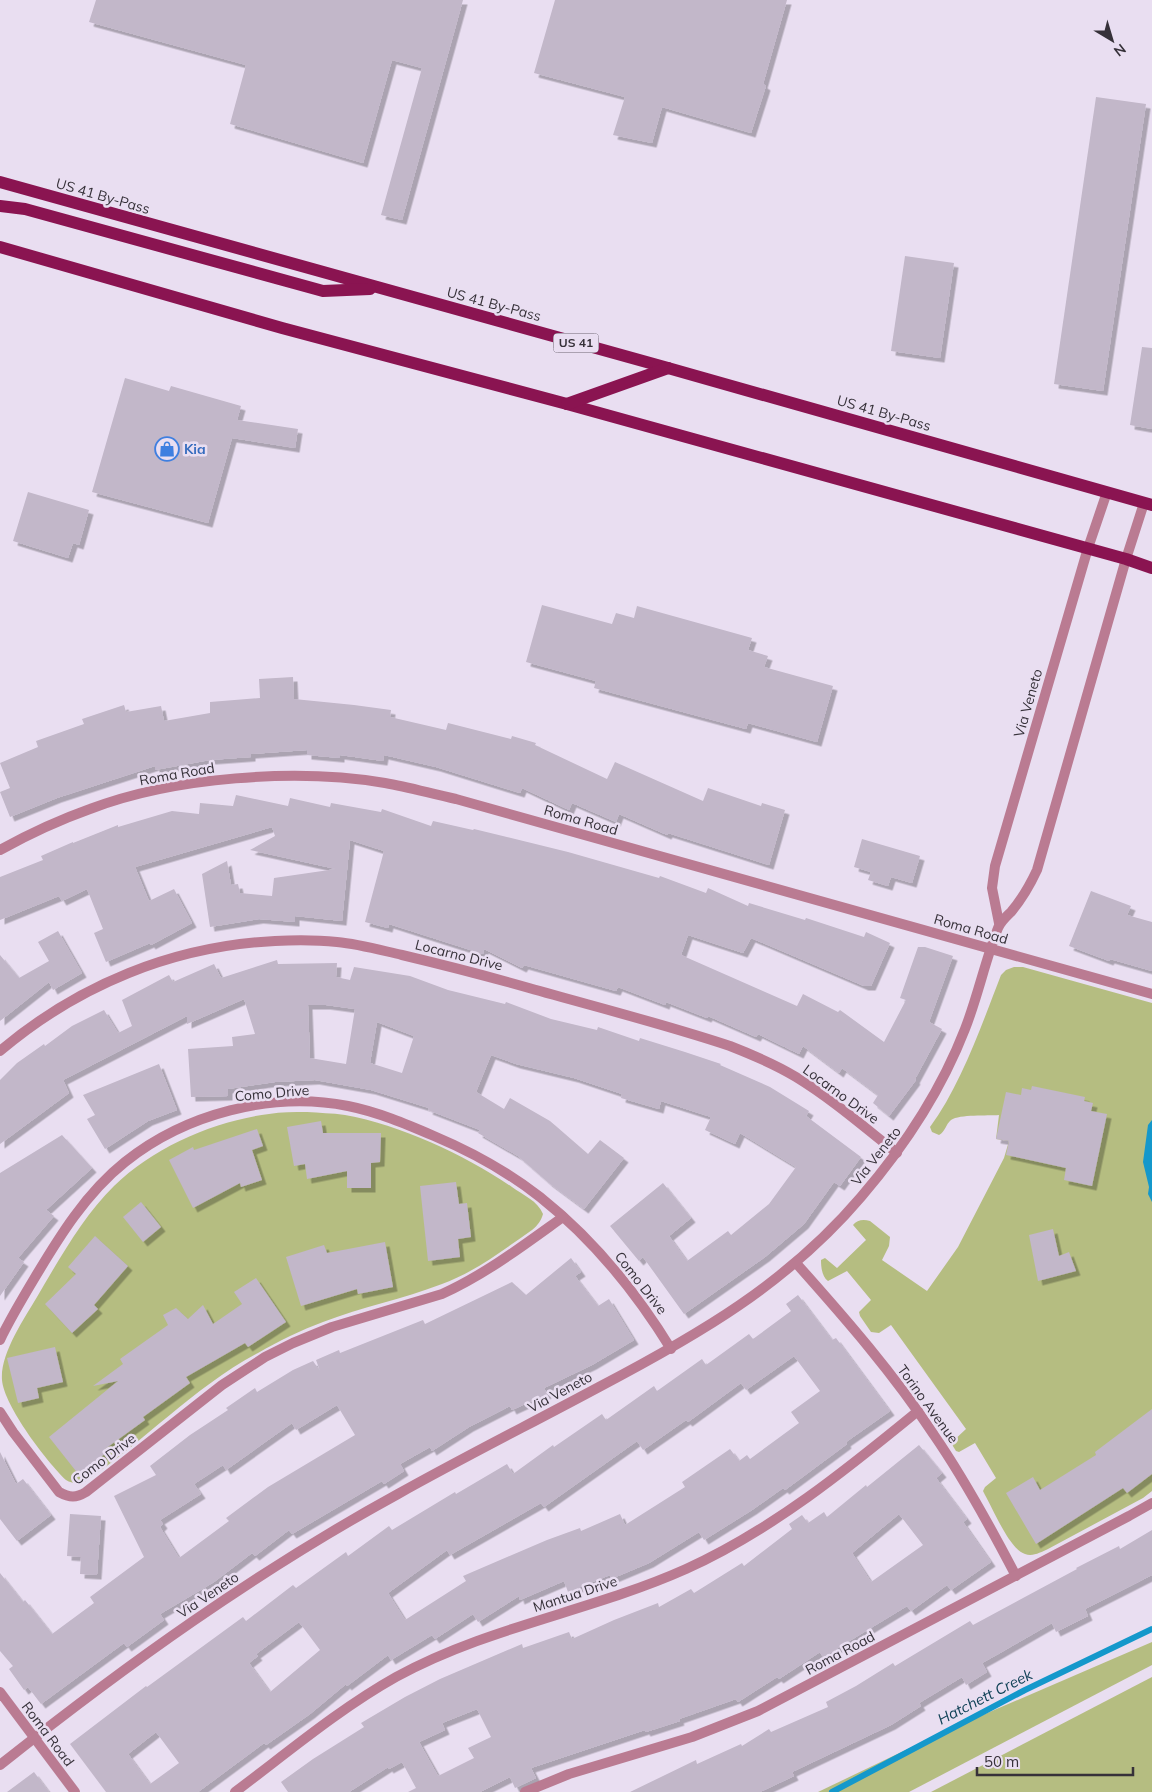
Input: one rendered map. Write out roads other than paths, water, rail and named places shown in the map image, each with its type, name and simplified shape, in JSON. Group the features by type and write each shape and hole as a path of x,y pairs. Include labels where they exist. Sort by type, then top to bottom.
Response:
{"main road":[{"name":"US 41 By-Pass","path":"0,182 1148,504"},
{"path":"0,206 25,209 323,291 383,289"},
{"path":"0,247 282,328 567,404 1088,548 1152,568"},
{"path":"567,404 668,368"}],"street":[{"name":"Via Veneto","path":"999,923 992,888 995,866 1088,548 1107,492"},
{"name":"Via Veneto","path":"0,1765 185,1626 303,1549 398,1494 671,1349 740,1306 796,1263 859,1200 897,1153 930,1102 954,1054 976,998 999,923 1029,886 1037,870 1126,559 1148,504"},
{"name":"Roma Road","path":"0,850 35,831 91,808 156,790 226,779 313,776 385,783 456,799 1152,994"},
{"name":"Locarno Drive","path":"0,1051 27,1029 72,1000 122,975 168,958 200,950 253,942 317,940 338,942 456,968 730,1046 755,1056 797,1078 897,1153"},
{"name":"Como Drive","path":"0,1340 50,1252 80,1209 104,1180 137,1153 200,1119 241,1108 282,1103 324,1103 345,1106 390,1118 454,1144 485,1160 513,1178 563,1217 588,1240 625,1283 657,1326 671,1349"},
{"name":"Como Drive","path":"0,1412 13,1432 60,1492 66,1496 78,1496 86,1492 222,1384 265,1357 323,1330 442,1294 458,1287 486,1271 563,1217"},
{"name":"Torino Avenue","path":"796,1263 845,1318 918,1411 964,1481 1016,1576"},
{"name":"Mantua Drive","path":"235,1792 329,1722 396,1677 471,1642 634,1589 686,1569 723,1550 810,1496 861,1458 918,1411"},
{"name":"Roma Road","path":"525,1792 569,1774 692,1737 758,1711 1152,1503"},
{"name":"Roma Road","path":"0,1692 75,1792"}],"water":[{"path":"1152,1120 1152,1202 1148,1194 1149,1187 1143,1162 1148,1125"}],"waterway":[{"name":"Hatchett Creek","path":"832,1792 1025,1690 1152,1629"}],"place":[{"name":"Kia","path":"167,449"}]}
